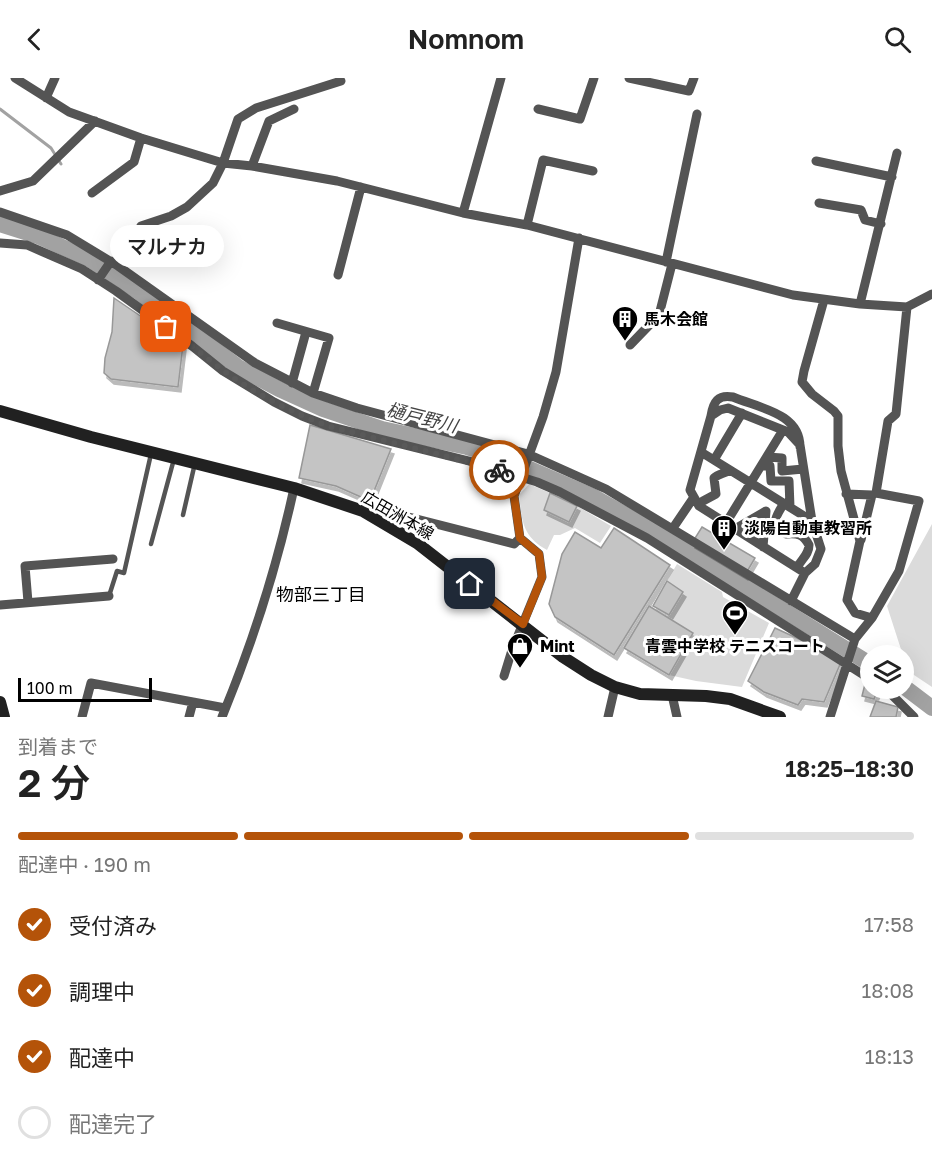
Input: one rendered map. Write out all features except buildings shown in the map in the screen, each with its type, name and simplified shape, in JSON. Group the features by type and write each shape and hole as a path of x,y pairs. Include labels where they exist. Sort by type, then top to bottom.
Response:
{"main road":[{"name":"広田洲本線","path":"0,411 151,453 294,488 363,511 417,543 563,657 615,687 640,694 730,699 780,717"},
{"path":"0,702 4,717"}],"street":[{"path":"15,78 69,112 141,138 223,163 252,166 361,187 463,213 527,225 793,295 907,308 932,294"},
{"path":"46,98 55,78"},
{"path":"463,213 501,78"},
{"path":"538,109 580,119 594,78"},
{"path":"629,78 689,91 694,78"},
{"path":"98,280 115,264 141,226 171,216 187,207 213,183 223,163 238,119 256,108 341,81"},
{"path":"252,166 269,121 294,109"},
{"path":"630,345 659,315 696,114"},
{"path":"0,191 33,181 95,121"},
{"path":"92,193 134,162 141,138"},
{"path":"860,304 897,153"},
{"path":"527,225 543,160 593,171"},
{"path":"816,161 892,177"},
{"path":"338,275 361,187"},
{"path":"819,203 861,210 865,220 881,224"},
{"path":"0,212 67,235 115,264 255,363 292,383 357,408 528,454 601,487 855,639"},
{"path":"504,676 542,577 539,554 520,538 514,496 543,417 556,372 579,238"},
{"path":"0,243 27,245 82,270 125,297 223,371 302,417 328,426 469,461 560,492 647,538 860,672"},
{"path":"824,300 802,382 838,416 838,457 860,540"},
{"path":"872,618 855,613 847,600 860,540 874,494 888,421 896,414 907,308"},
{"path":"277,323 328,338 313,393"},
{"path":"292,383 306,332"},
{"path":"724,395 786,418 800,435 812,521 821,549 811,570 801,570 696,502 690,490 711,416 713,405 718,398 724,395"},
{"path":"711,416 728,408 788,432 800,447"},
{"path":"714,460 742,413"},
{"path":"726,523 783,430"},
{"path":"701,452 812,521"},
{"path":"767,457 782,458 782,471 803,469"},
{"path":"761,466 770,466 771,481 789,481 787,505 776,515 775,522 778,527 786,534 802,535 809,544 806,556 800,561 801,570 791,601"},
{"path":"673,528 696,502 716,494 714,478 729,470"},
{"path":"82,717 92,683 194,702 224,713 263,609 294,488"},
{"path":"830,717 855,639 872,618 899,571 919,501 874,494 846,494"},
{"path":"363,511 377,509 514,544 520,538"},
{"path":"735,529 766,511 764,547"},
{"path":"28,602 25,566 113,559"},
{"path":"0,605 109,596"},
{"path":"608,717 615,687"},
{"path":"672,695 677,717"},
{"path":"896,699 914,717"},
{"path":"189,717 194,702"}],"lane":[{"path":"109,596 117,571 124,573 151,453"},
{"path":"152,544 174,458"},
{"path":"183,515 195,464"}],"shaded area":[{"path":"529,484 550,493 544,510 568,522 577,506 611,526 600,543 575,528 560,535 554,535 547,550 539,545 528,533 521,513 519,495"},
{"path":"932,524 932,687 914,675 914,645 900,645 887,606"},
{"path":"677,564 722,592 723,597 769,623 742,687 669,675 667,617 683,593 667,581"}],"waterway":[{"path":"0,109 51,148 61,164"},
{"name":"樋戸野川","path":"0,224 38,236 91,260 139,292 238,367 279,389 323,409 382,429 467,447 507,459 592,496 672,541 860,658"},
{"name":"樋戸野川","path":"914,694 932,708"}],"way so far":[{"path":"166,327 223,371 302,417 375,439 499,470"}],"place":[{"name":"マルナカ","path":"166,327"},
{"name":"馬木会館","path":"625,342"},
{"name":"淡陽自動車教習所","path":"724,551"},
{"name":"青雲中学校 テニスコート","path":"735,636"},
{"name":"Mint","path":"520,669"}],"district":[{"name":"物部三丁目","path":"321,595"}],"route":[{"path":"470,584 523,624 542,577 539,554 520,538 514,496 521,478 499,470"}]}
